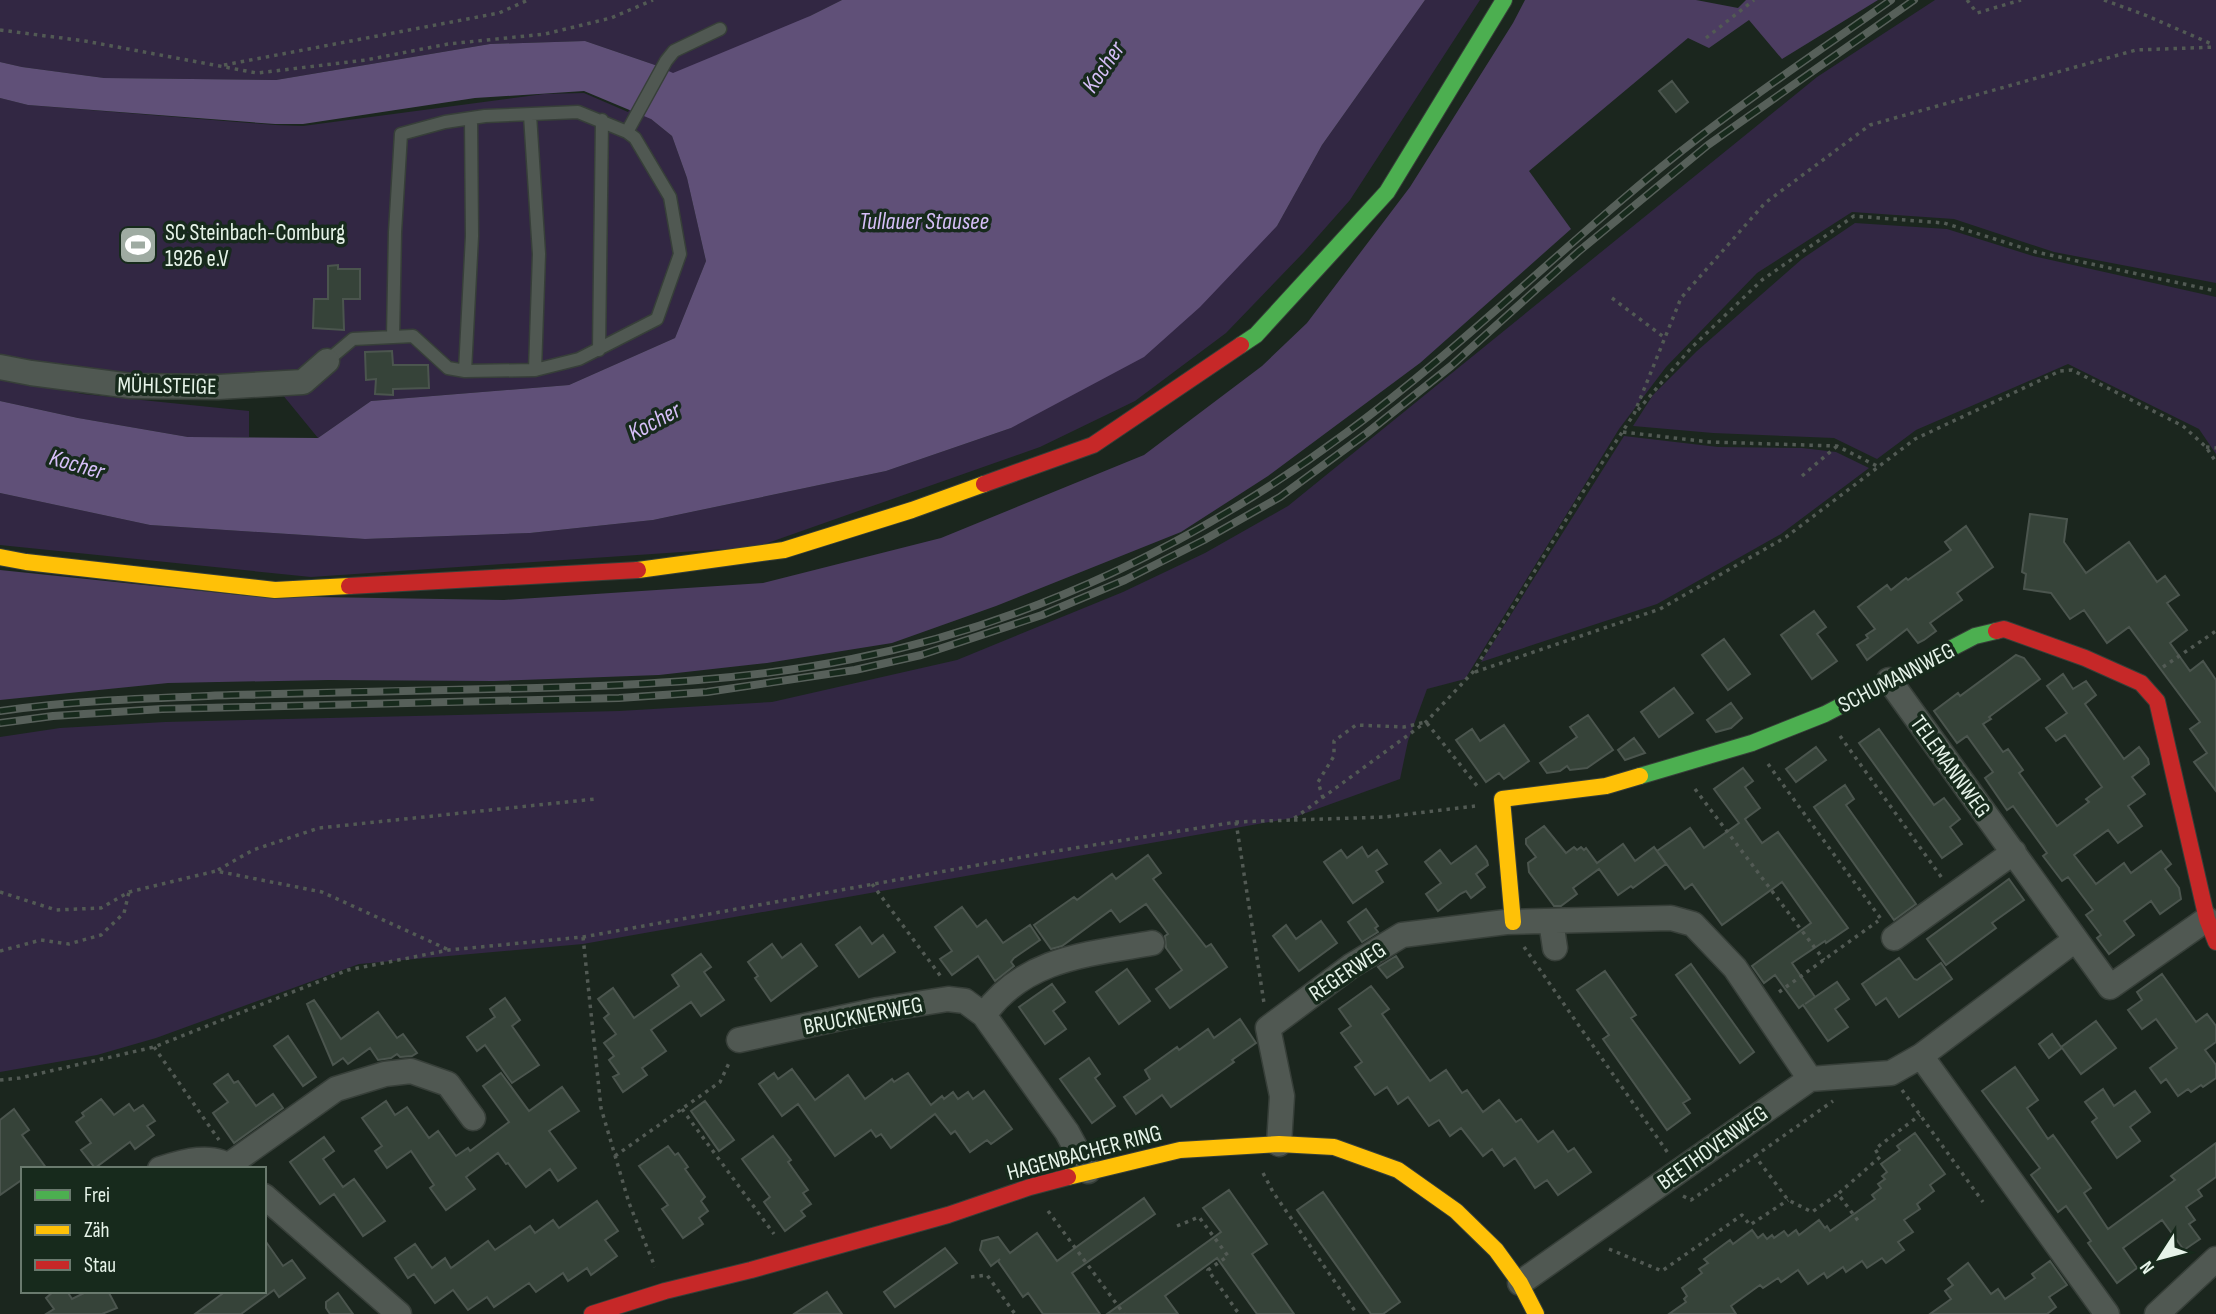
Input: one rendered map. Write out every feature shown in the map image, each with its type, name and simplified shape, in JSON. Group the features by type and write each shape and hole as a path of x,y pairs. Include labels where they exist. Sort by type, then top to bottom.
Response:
{"street":[{"path":"0,557 275,590 623,572 784,550 912,510 1093,445 1256,335 1275,315 1387,192 1504,0"},
{"name":"MÜHLSTEIGE","path":"0,367 131,386 218,387 303,382 327,361"},
{"name":"SCHUMANNWEG","path":"1496,801 1606,786 1752,743 1825,715 1975,636 2004,629 2085,658 2141,682"},
{"name":"TELEMANNWEG","path":"1889,680 2075,940"},
{"path":"1810,1079 1891,1073 1921,1056 2075,940 2110,987 2212,931 2157,701 2141,682"},
{"path":"1496,801 1510,922"},
{"path":"1887,929 1954,895 2014,852"},
{"name":"REGERWEG","path":"1268,1028 1351,966 1402,935 1510,922 1671,918 1693,924 1735,968 1810,1079"},
{"path":"1551,922 1555,948"},
{"path":"984,1015 995,1000 1037,969 1078,956 1152,943"},
{"name":"BRUCKNERWEG","path":"739,1040 878,1010 948,999 965,1001 984,1015 1067,1132 1088,1171"},
{"path":"1268,1028 1282,1096 1270,1145"},
{"path":"1921,1056 2107,1314"},
{"path":"169,1167 205,1159 231,1167 336,1089 385,1074 411,1071 448,1084 472,1118"},
{"name":"BEETHOVENWEG","path":"1520,1283 1810,1079"},
{"name":"HAGENBACHER RING","path":"592,1314 665,1291 948,1215 1030,1187 1088,1171 1180,1150 1270,1145 1334,1147 1398,1170 1456,1211 1496,1250 1520,1283 1536,1314"},
{"path":"266,1198 399,1314"},
{"path":"2157,1314 2216,1259"}],"lane":[{"path":"627,132 674,51 720,29"},
{"path":"327,361 353,339 413,337 448,368 466,371 535,370 579,359 657,319 680,254 670,197 635,138 603,121 578,112 471,118 401,134 395,232 393,337"},
{"path":"530,115 539,254 535,370"},
{"path":"466,371 472,236 471,118"},
{"path":"599,350 603,121"}],"path":[{"path":"222,66 499,13 528,0"},
{"path":"0,30 85,41 257,73 366,60 448,44 545,34 611,18 653,0"},
{"path":"1706,38 1754,0"},
{"path":"1967,0 1977,13 2021,0"},
{"path":"2104,0 2216,46"},
{"path":"1292,820 1426,722 1473,672 1634,414 1681,298 1765,203 1870,125 2136,50 2216,46"},
{"path":"1634,414 1691,348 1762,280 1854,216 1944,223 2036,252 2216,291"},
{"path":"1612,299 1665,338"},
{"path":"1473,672 1660,609 1786,537 1915,439 2060,371 2072,370 2183,426 2206,447 2216,462"},
{"path":"1623,432 1709,442 1837,446 1879,467"},
{"path":"1802,476 1837,446"},
{"path":"2206,447 2216,448"},
{"path":"2141,682 2216,631"},
{"path":"1825,715 1954,895"},
{"path":"1323,798 1318,782 1334,756 1335,741 1356,725 1404,727 1426,722"},
{"path":"0,1080 20,1078 153,1047 348,970 449,950 583,937 1044,853 1236,822 1385,817 1465,809 1496,801 1426,722"},
{"path":"1752,743 1887,929 1824,960 1760,1006"},
{"path":"1677,765 1824,960"},
{"path":"0,892 56,911 101,908 129,892 216,871 253,850 319,828 595,799"},
{"path":"1236,822 1268,1028"},
{"path":"216,871 322,892 449,950"},
{"path":"872,884 946,982 948,999"},
{"path":"0,951 41,940 69,944 101,935 124,913 129,892"},
{"path":"1510,922 1680,1169"},
{"path":"583,937 601,1108 629,1203 655,1267"},
{"path":"615,1156 720,1082 739,1040"},
{"path":"153,1047 219,1139 231,1167"},
{"path":"1900,1088 1983,1202"},
{"path":"1658,1185 1691,1200 1842,1094"},
{"path":"682,1109 792,1259"},
{"path":"1755,1156 1788,1200 1812,1212 1838,1194 1880,1157 1875,1149 1920,1115"},
{"path":"1270,1145 1263,1173 1273,1192 1357,1314"},
{"path":"1030,1187 1124,1314"},
{"path":"1838,1194 1858,1222"},
{"path":"1595,1230 1608,1249 1662,1271 1742,1215 1750,1226 1788,1200"},
{"path":"1177,1226 1199,1217 1227,1256 1208,1270 1239,1314"},
{"path":"971,1277 987,1275 1015,1314"}],"shaded area":[{"path":"0,0 842,0 810,16 651,119 672,136 687,178 706,261 675,338 569,385 371,401 318,438 282,394 92,376 0,357 0,98 28,105 303,126 544,94 584,93 628,112 655,65 585,41 490,44 276,80 104,78 0,62"},
{"path":"1425,0 1480,0 1350,200 1226,333 1135,401 1040,447 756,547 311,577 0,545 0,493 150,525 365,539 530,533 653,520 886,471 1011,428 1277,226 1322,145"},
{"path":"1525,0 1696,0 1738,8 1746,0 1878,0 1782,59 1749,20 1709,48 1688,38 1529,171 1571,229 1420,363 1268,476 1181,532 996,606 892,643 767,663 659,675 494,681 168,683 0,700 0,570 250,596 504,600 763,583 941,538 1144,455 1262,366 1307,323 1410,187"},
{"path":"1935,0 2216,0 2216,283 2054,252 1954,219 1852,212 1757,273 1666,367 1619,429 1465,679 1427,689 1408,741 1400,779 1292,818 583,944 359,964 156,1038 97,1055 0,1072 0,737 60,728 165,722 619,711 772,702 957,660 1123,592 1205,553 1288,506 1817,77"},
{"path":"1855,223 1947,229 2033,256 2216,297 2216,454 2199,429 2068,364 1916,430 1877,459 1834,438 1713,433 1633,426 1653,395 1697,351 1802,259"},
{"path":"0,377 83,394 249,411 249,437 188,437 0,401"},
{"path":"1624,436 1718,447 1802,448 1836,452 1869,468 1781,534 1657,604 1481,662"}],"water":[{"name":"Tullauer Stausee","path":"842,0 1425,0 1322,145 1277,226 1200,307 1144,357 1011,428 886,471 653,520 530,533 365,539 150,525 0,493 0,401 188,437 318,438 371,401 569,385 675,338 706,261 687,178 672,136 651,119 584,91 475,98 303,124 275,124 28,105 0,98 0,62 104,78 276,80 490,44 585,41 673,73"}],"building":[{"path":"1672,81 1688,102 1676,112 1659,91"},
{"path":"338,265 338,269 360,269 360,299 343,299 344,330 313,328 314,299 328,299 328,266"},
{"path":"392,351 393,365 428,365 429,388 393,389 393,395 375,394 376,379 366,380 365,352"},
{"path":"2030,514 2067,519 2064,542 2086,573 2129,542 2157,582 2165,576 2179,595 2167,603 2187,630 2170,643 2190,671 2203,661 2216,680 2216,791 2194,762 2207,753 2190,729 2200,722 2129,627 2107,643 2084,610 2070,619 2051,593 2024,589 2026,574 2022,572"},
{"path":"1966,526 1993,567 1957,593 1962,600 1930,623 1936,631 1924,640 1918,643 1907,629 1867,660 1857,645 1875,629 1858,607 1887,585 1891,590 1951,550 1945,542"},
{"path":"1814,611 1826,627 1817,634 1837,661 1812,679 1781,635"},
{"path":"1724,639 1750,674 1728,690 1702,655"},
{"path":"2016,655 2024,658 2040,679 1983,724 2003,752 2008,749 2023,770 2019,773 2057,826 2089,802 2086,799 2102,787 2065,735 2056,741 2046,728 2067,713 2047,686 2063,674 2073,689 2086,681 2096,695 2085,704 2124,759 2139,747 2148,759 2149,764 2132,777 2145,794 2128,806 2142,826 2118,843 2108,830 2074,855 2096,884 2124,863 2131,873 2161,851 2171,864 2165,869 2179,888 2181,899 2160,914 2151,901 2124,921 2134,935 2109,954 2097,938 2101,935 2086,915 2093,910 2068,877 2062,881 2043,856 2047,853 2013,806 2007,810 1985,778 1993,772 1967,736 1957,743 1934,711 1958,693 1960,696"},
{"path":"1674,688 1693,713 1659,737 1641,712"},
{"path":"1731,703 1742,718 1731,728 1716,732 1707,720"},
{"path":"1588,715 1613,750 1587,768 1570,770 1567,766 1560,771 1547,773 1540,763 1577,737 1570,727"},
{"path":"1504,725 1529,761 1504,779 1499,773 1486,782 1456,740 1472,729 1480,741"},
{"path":"1879,729 1934,805 1944,798 1960,819 1950,827 1962,844 1942,858 1859,743"},
{"path":"1634,738 1645,753 1625,760 1618,750"},
{"path":"1816,747 1826,760 1796,782 1786,769"},
{"path":"1743,768 1753,781 1745,787 1760,808 1745,819 1762,843 1778,832 1848,928 1792,963 1815,997 1805,1004 1837,982 1849,999 1835,1009 1848,1027 1828,1041 1803,1005 1799,1008 1775,975 1764,983 1752,966 1811,923 1782,882 1722,925 1692,884 1685,889 1657,851 1690,828 1704,848 1739,823 1714,789"},
{"path":"1845,785 1854,799 1846,805 1916,904 1894,920 1814,807"},
{"path":"1544,826 1566,853 1574,847 1577,850 1586,848 1597,863 1623,844 1635,861 1654,847 1666,864 1633,888 1631,886 1618,895 1599,869 1573,888 1577,894 1561,906 1554,906 1529,872 1528,863 1536,857 1526,844 1526,839"},
{"path":"1476,846 1488,865 1476,874 1485,887 1471,898 1466,891 1460,894 1438,911 1426,894 1441,883 1425,862 1440,850 1451,864"},
{"path":"1362,847 1368,857 1377,850 1387,864 1376,871 1383,882 1353,903 1324,862 1341,850 1347,858"},
{"path":"1148,855 1161,873 1153,879 1206,947 1211,944 1227,967 1170,1008 1156,989 1182,970 1166,948 1165,936 1168,934 1146,904 1120,922 1111,910 1062,946 1051,949 1034,925 1074,897 1077,900 1112,874 1116,879"},
{"path":"2009,879 2024,900 1992,923 1996,928 1946,965 1927,939"},
{"path":"962,907 977,927 986,920 1003,943 1030,925 1040,940 1014,958 1011,962 1014,966 995,981 978,956 952,975 940,959 952,951 935,927"},
{"path":"1366,909 1378,926 1375,928 1378,932 1362,942 1348,922"},
{"path":"1321,921 1337,943 1299,971 1273,936 1286,925 1296,939"},
{"path":"860,927 872,944 883,935 895,952 859,977 836,945"},
{"path":"772,944 782,958 801,944 817,966 771,1001 748,962"},
{"path":"701,954 711,967 704,972 724,1000 701,1016 691,1002 651,1030 666,1051 642,1068 647,1075 623,1092 613,1077 619,1074 609,1060 614,1056 604,1043 616,1034 604,1018 609,1014 598,999 613,988 634,1018 679,986 672,975"},
{"path":"1396,956 1403,967 1387,978 1378,967"},
{"path":"1899,958 1914,979 1917,980 1941,963 1952,979 1899,1017 1886,998 1876,1005 1862,984"},
{"path":"1691,964 1754,1052 1740,1063 1676,975"},
{"path":"1127,969 1150,1001 1119,1024 1096,992"},
{"path":"1605,971 1636,1015 1631,1018 1690,1099 1683,1103 1690,1113 1667,1130 1603,1039 1609,1035 1577,990"},
{"path":"2162,974 2196,1022 2207,1014 2216,1026 2216,1042 2205,1050 2216,1065 2216,1078 2203,1087 2201,1085 2191,1092 2188,1089 2178,1096 2166,1079 2161,1083 2150,1068 2177,1048 2156,1019 2142,1029 2128,1010 2142,1000 2137,992"},
{"path":"1052,984 1065,1002 1053,1011 1066,1029 1045,1044 1019,1007"},
{"path":"1371,986 1389,1009 1382,1014 1430,1081 1446,1070 1462,1093 1467,1090 1483,1112 1499,1100 1516,1122 1521,1119 1538,1142 1553,1131 1568,1152 1574,1148 1591,1172 1558,1195 1547,1180 1535,1188 1515,1158 1504,1166 1492,1149 1483,1156 1461,1128 1450,1136 1439,1120 1429,1126 1408,1097 1398,1104 1387,1087 1375,1095 1355,1067 1362,1062 1341,1033 1351,1026 1339,1009"},
{"path":"505,998 520,1020 512,1026 539,1065 512,1083 485,1045 477,1051 467,1037 495,1017 490,1009"},
{"path":"314,1000 341,1039 378,1012 397,1038 403,1034 417,1053 400,1057 397,1054 378,1060 370,1048 348,1064 343,1058 333,1065 307,1004"},
{"path":"1240,1019 1256,1043 1171,1107 1162,1095 1136,1114 1124,1097 1150,1079 1145,1070 1208,1029 1214,1038"},
{"path":"2096,1021 2116,1048 2081,1074 2062,1048 2049,1058 2039,1044 2052,1034 2061,1047"},
{"path":"288,1036 316,1077 303,1086 274,1046"},
{"path":"1089,1058 1100,1074 1095,1078 1115,1106 1092,1123 1060,1079"},
{"path":"2015,1067 2038,1100 2027,1108 2048,1139 2053,1135 2091,1188 2084,1193 2108,1229 2175,1180 2171,1176 2216,1143 2216,1177 2198,1190 2202,1196 2186,1207 2195,1220 2189,1224 2200,1239 2184,1250 2162,1220 2123,1248 2137,1268 2117,1283 2066,1206 2058,1212 2031,1175 2040,1168 1982,1091"},
{"path":"792,1069 815,1100 848,1075 865,1099 892,1079 894,1082 908,1073 931,1105 942,1096 944,1099 953,1092 958,1099 968,1092 973,1099 984,1091 1012,1129 991,1144 987,1140 970,1152 955,1131 951,1134 935,1114 891,1148 881,1134 876,1137 871,1130 835,1156 798,1104 782,1116 759,1084 774,1073 778,1079"},
{"path":"501,1073 529,1111 562,1087 579,1111 549,1131 576,1168 558,1181 550,1169 526,1187 498,1153 466,1177 475,1189 446,1210 430,1188 434,1185 411,1151 387,1168 375,1151 382,1146 362,1118 386,1101 395,1115 407,1107 429,1138 438,1131 456,1156 468,1148 470,1151 509,1122 483,1086"},
{"path":"228,1074 234,1083 238,1081 256,1106 273,1094 283,1108 234,1143 213,1113 228,1102 214,1084"},
{"path":"2103,1089 2114,1106 2135,1091 2150,1112 2130,1127 2140,1141 2117,1158 2092,1122 2097,1118 2085,1102"},
{"path":"101,1099 114,1115 129,1104 134,1111 143,1105 155,1121 147,1126 154,1135 135,1149 130,1142 94,1167 81,1150 91,1143 76,1122 84,1116 82,1113"},
{"path":"705,1101 734,1140 719,1151 691,1111"},
{"path":"14,1109 29,1130 22,1135 46,1167 21,1167 21,1180 0,1195 0,1120"},
{"path":"1915,1133 1945,1174 1930,1185 1934,1191 1917,1204 1920,1209 1904,1220 1913,1232 1898,1242 1904,1250 1886,1263 1882,1258 1867,1268 1862,1261 1846,1272 1843,1267 1827,1278 1824,1273 1808,1284 1798,1270 1781,1282 1778,1278 1763,1288 1760,1285 1731,1306 1736,1314 1669,1314 1686,1302 1684,1299 1687,1296 1682,1288 1702,1273 1699,1269 1708,1263 1704,1259 1730,1240 1733,1244 1752,1230 1758,1238 1763,1234 1767,1239 1784,1231 1788,1236 1796,1230 1799,1235 1819,1220 1830,1231 1875,1199 1872,1195 1881,1188 1878,1184 1885,1179 1882,1176 1887,1172 1881,1164 1900,1150 1897,1146"},
{"path":"773,1136 808,1190 803,1193 811,1204 801,1211 805,1216 785,1231 764,1202 770,1197 742,1159"},
{"path":"324,1137 334,1151 323,1159 343,1187 354,1179 385,1221 363,1236 334,1194 320,1204 290,1162"},
{"path":"668,1146 675,1155 678,1153 688,1167 685,1169 705,1197 701,1201 708,1211 699,1218 703,1224 683,1238 662,1209 668,1205 639,1166"},
{"path":"1229,1190 1267,1244 1252,1254 1294,1314 1257,1314 1217,1258 1165,1296 1178,1314 1107,1314 1221,1232 1203,1208"},
{"path":"1323,1192 1400,1302 1383,1314 1371,1314 1297,1210"},
{"path":"1144,1198 1155,1214 1072,1273 1100,1314 1043,1314 1028,1293 1023,1297 998,1261 1000,1259 991,1266 980,1250 982,1241 998,1237 1010,1253 1037,1233 1057,1261"},
{"path":"597,1201 618,1231 605,1240 617,1256 591,1275 587,1268 568,1281 563,1273 536,1292 529,1283 494,1307 487,1297 468,1310 453,1290 435,1303 414,1274 408,1278 395,1258 415,1244 432,1268 445,1258 451,1268 488,1241 495,1250 530,1226 535,1233 553,1220 559,1228"},
{"path":"266,1242 283,1266 292,1260 305,1278 279,1297 274,1290 241,1314 195,1314 223,1293 266,1293"},
{"path":"945,1248 957,1263 895,1307 884,1292"},
{"path":"2050,1261 2067,1285 2049,1297 2056,1307 2047,1314 1930,1314 1951,1299 1945,1291 1953,1285 1948,1279 1968,1263 1991,1294 1998,1289 2005,1299 2035,1278 2032,1274"},
{"path":"827,1292 842,1314 794,1314"},
{"path":"52,1293 68,1293 72,1299 84,1293 109,1293 117,1308 102,1314 46,1314 54,1309 46,1298"},
{"path":"338,1293 353,1314 330,1314 326,1302"}],"railway":[{"path":"0,711 144,698 577,687 735,677 852,659 918,644 1048,601 1173,543 1233,509 1346,433 1437,361 1612,208 1702,135 1891,0"},
{"path":"0,723 53,716 162,709 619,698 707,692 855,670 921,655 1042,615 1125,580 1280,497 1367,433 1451,366 1578,252 1708,145 1914,0"}],"traffic: fast":[{"path":"1241,345 1256,335 1387,192 1504,0"},
{"path":"1640,776 1752,743 1825,714 1975,636 1996,631"}],"traffic: slow":[{"path":"638,570 784,550 912,510 984,484"},
{"path":"0,557 275,590 349,586"},
{"path":"1513,922 1502,799 1606,786 1640,776"},
{"path":"1068,1177 1180,1150 1279,1144 1334,1147 1398,1170 1456,1211 1496,1250 1520,1283 1536,1314"}],"traffic: jam":[{"path":"984,484 1093,445 1241,345"},
{"path":"349,586 638,570"},
{"path":"1996,631 2004,629 2085,658 2141,683 2157,701 2207,919 2216,942"},
{"path":"592,1314 665,1291 948,1215 1068,1177"}],"place":[{"name":"SC Steinbach-Comburg 1926 e.V","path":"138,245"}],"water label":[{"name":"Kocher","path":"1103,67"},
{"name":"Kocher","path":"654,421"},
{"name":"Kocher","path":"77,464"}]}
